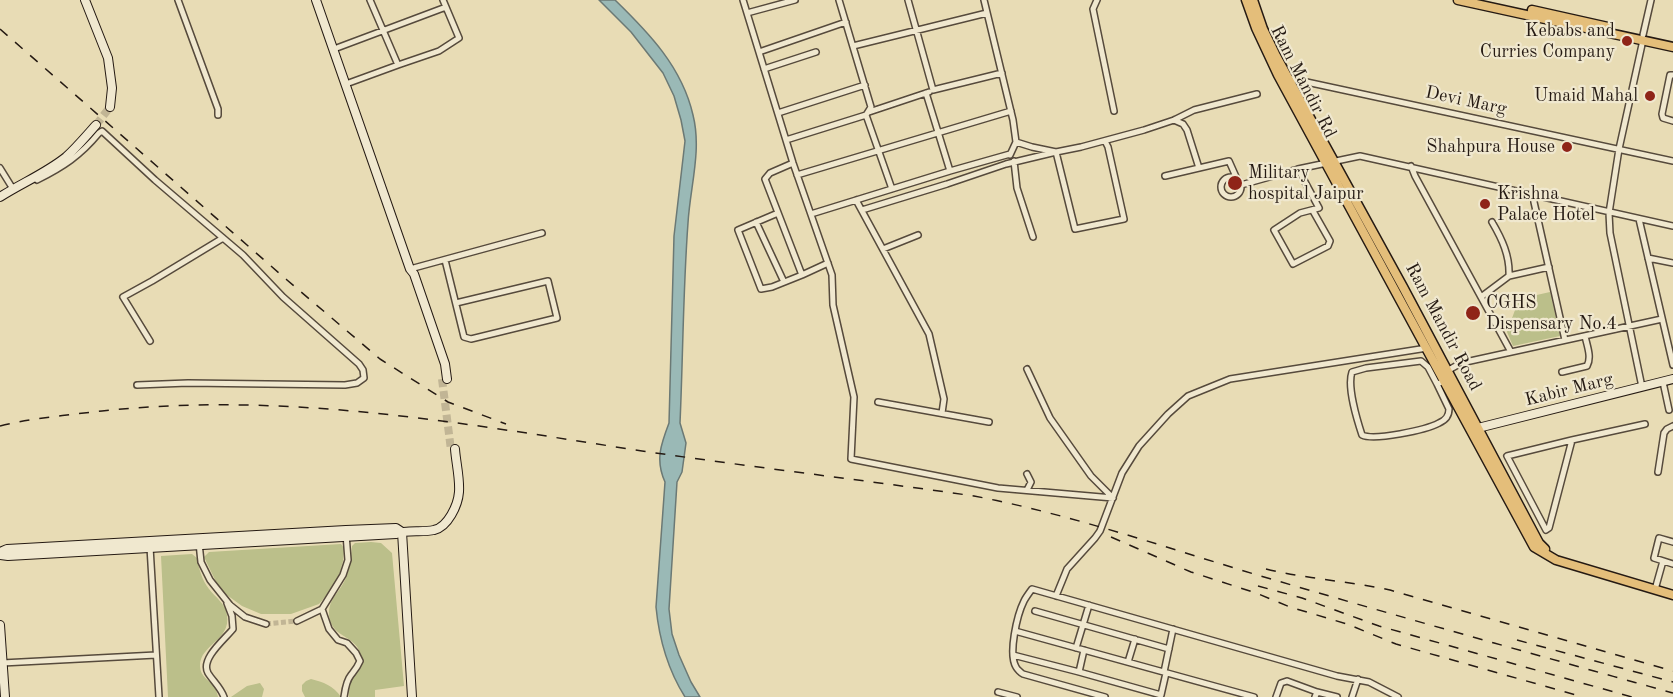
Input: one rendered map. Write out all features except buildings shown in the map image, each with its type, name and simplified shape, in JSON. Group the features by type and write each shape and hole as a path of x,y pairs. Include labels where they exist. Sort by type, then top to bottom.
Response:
{"main road":[{"name":"Ram Mandir Rd","path":"1246,0 1258,34 1285,76 1329,162 1430,346 1441,382 1475,429 1534,547 1556,560 1673,593"},
{"path":"1252,0 1258,34"},
{"path":"1458,0 1545,16 1673,47"},
{"path":"1485,0 1545,16"},
{"path":"1643,38 1673,41"},
{"name":"Ram Mandir Road","path":"1430,346 1447,370 1475,429"},
{"path":"1498,473 1539,543 1548,552 1673,593"}],"street":[{"path":"85,0 108,58 112,88 110,107"},
{"path":"178,0 218,109 218,115"},
{"path":"316,0 441,353 445,379"},
{"path":"370,0 398,65"},
{"path":"346,84 439,51 459,38 443,0"},
{"path":"743,0 793,163 832,275 833,305 854,397 851,459 998,488 1113,498"},
{"path":"747,13 795,0"},
{"path":"839,0 871,107 867,113"},
{"path":"908,0 933,90"},
{"path":"984,0 1016,141 1006,164"},
{"path":"1096,0 1093,9 1114,111"},
{"path":"1642,387 1610,233 1609,213 1619,149 1651,0"},
{"path":"334,49 446,6"},
{"path":"853,46 987,13"},
{"path":"759,52 846,22"},
{"path":"764,69 816,52"},
{"path":"786,140 933,90 1002,73"},
{"path":"1673,75 1670,75 1662,114 1663,118 1673,121"},
{"name":"Devi Marg","path":"1285,76 1673,161"},
{"path":"778,113 865,85"},
{"path":"926,93 950,171"},
{"path":"862,210 1014,161 1105,141 1174,120 1194,111 1257,94"},
{"path":"797,175 1011,111"},
{"path":"867,113 892,189"},
{"path":"1174,120 1183,124 1187,130 1199,168"},
{"path":"0,197 66,157 96,125"},
{"path":"38,180 65,165 102,131 243,255 283,297 359,364 364,378 357,383 345,385 188,383 137,385"},
{"path":"1016,141 1056,152"},
{"path":"1056,152 1075,229 1124,219 1105,141"},
{"path":"1030,157 1038,148"},
{"path":"810,214 1010,154"},
{"path":"1165,176 1229,161 1239,182 1360,156 1673,226"},
{"path":"1014,161 1017,188 1033,237"},
{"path":"793,163 770,173 765,179 802,275"},
{"path":"1411,166 1414,176 1511,352"},
{"path":"0,168 13,189"},
{"path":"1298,169 1319,208 1300,213 1274,230 1293,264 1328,246 1330,241 1313,210"},
{"path":"1534,195 1565,340"},
{"path":"856,200 929,334 944,399 942,413"},
{"path":"778,213 738,230 761,289 828,263"},
{"path":"1639,219 1673,365"},
{"path":"756,222 784,282"},
{"path":"1492,222 1503,239 1510,268 1509,276"},
{"path":"410,269 542,233"},
{"path":"883,249 918,235"},
{"path":"150,341 123,297 223,238"},
{"path":"1648,258 1673,263"},
{"path":"445,260 464,337 471,339 556,318 548,281 456,303"},
{"path":"1481,297 1509,276 1549,267"},
{"path":"1447,370 1461,363 1662,319"},
{"path":"1665,331 1673,333"},
{"path":"1562,372 1589,364 1585,336"},
{"path":"1056,596 1067,569 1100,531 1122,473 1139,446 1188,396 1230,379 1430,346"},
{"path":"1421,361 1441,382 1449,409 1446,419 1413,431 1377,437 1362,435 1353,402 1350,377 1352,372 1421,361"},
{"path":"1027,369 1050,418 1091,476 1113,498"},
{"name":"Kabir Marg","path":"1475,429 1673,380"},
{"path":"1664,382 1669,410"},
{"path":"878,402 989,422"},
{"path":"1572,440 1547,530 1507,457 1508,455 1572,440 1645,424"},
{"path":"1658,472 1664,433 1673,426"},
{"path":"0,554 7,549 150,545 396,528 402,532 434,530 452,504 453,449"},
{"path":"1498,473 1512,466"},
{"path":"1027,474 1030,482 1027,490"},
{"path":"1098,497 1106,491"},
{"path":"402,532 412,697"},
{"path":"297,621 322,609 343,575 348,560 346,533"},
{"path":"1673,542 1659,538 1653,558 1673,564"},
{"path":"199,542 201,562 210,580 225,599 245,617 266,624"},
{"path":"150,545 159,697"},
{"path":"1656,586 1663,561"},
{"path":"1105,697 1023,674 1016,668 1013,655 1016,631 1024,601 1032,590 1337,676 1369,682 1395,696"},
{"path":"224,697 206,670 206,663 213,651 233,629 232,616 225,599"},
{"path":"1076,648 1089,605"},
{"path":"322,609 329,629 338,640 347,643 360,661 346,683 344,697"},
{"path":"1035,611 1169,649"},
{"path":"0,625 5,697"},
{"path":"1161,695 1173,629"},
{"path":"1016,631 1254,697"},
{"path":"1128,662 1135,639"},
{"path":"1079,672 1084,650"},
{"path":"2,662 156,655"},
{"path":"1013,655 1168,697"},
{"path":"1352,697 1358,680"},
{"path":"1276,697 1281,683 1287,681 1316,694 1337,697"},
{"path":"1069,697 1071,688"},
{"path":"998,692 1017,697"}],"green space":[{"path":"1550,292 1560,336 1513,346 1507,332 1519,299"},
{"path":"355,543 381,543 392,553 404,686 375,690 375,697 349,697 348,688 359,668 360,653 353,642 333,626 329,611 348,573 352,546"},
{"path":"341,544 344,548 343,561 337,583 319,604 291,614 261,614 242,606 220,590 204,557 209,552"},
{"path":"192,554 197,558 204,582 222,604 227,615 224,631 205,652 200,666 203,676 215,688 218,697 168,697 161,556"},
{"path":"311,679 328,685 341,697 305,697 302,685"},
{"path":"260,683 264,689 262,697 231,697 247,686"}],"water":[{"path":"599,0 615,0 663,52 681,81 688,98 695,128 696,156 686,248 680,423 686,443 682,472 677,482 669,609 672,634 679,655 700,697 685,697 674,676 662,642 656,607 665,482 660,459 669,423 674,236 685,141 674,96 663,73 631,32"}],"tunnel":[{"path":"96,125 110,107"},
{"path":"442,379 451,450"},
{"path":"266,624 297,621"}],"railway":[{"path":"0,29 380,359 448,402 506,424"},
{"path":"0,426 63,415 171,406 306,407 440,421 683,457 974,496 1080,521 1306,589 1673,693"},
{"path":"1111,537 1191,572 1256,593 1290,607 1347,624 1396,644 1583,697"},
{"path":"1266,569 1390,590 1673,671"},
{"path":"1258,586 1302,598 1379,626 1632,697"},
{"path":"1517,640 1673,682"}],"place":[{"name":"Kebabs and Curries Company","path":"1627,41"},
{"name":"Umaid Mahal","path":"1650,96"},
{"name":"Shahpura House","path":"1567,147"},
{"name":"Military hospital Jaipur","path":"1235,183"},
{"name":"Krishna Palace Hotel","path":"1485,204"},
{"name":"CGHS Dispensary No.4","path":"1473,313"}]}
